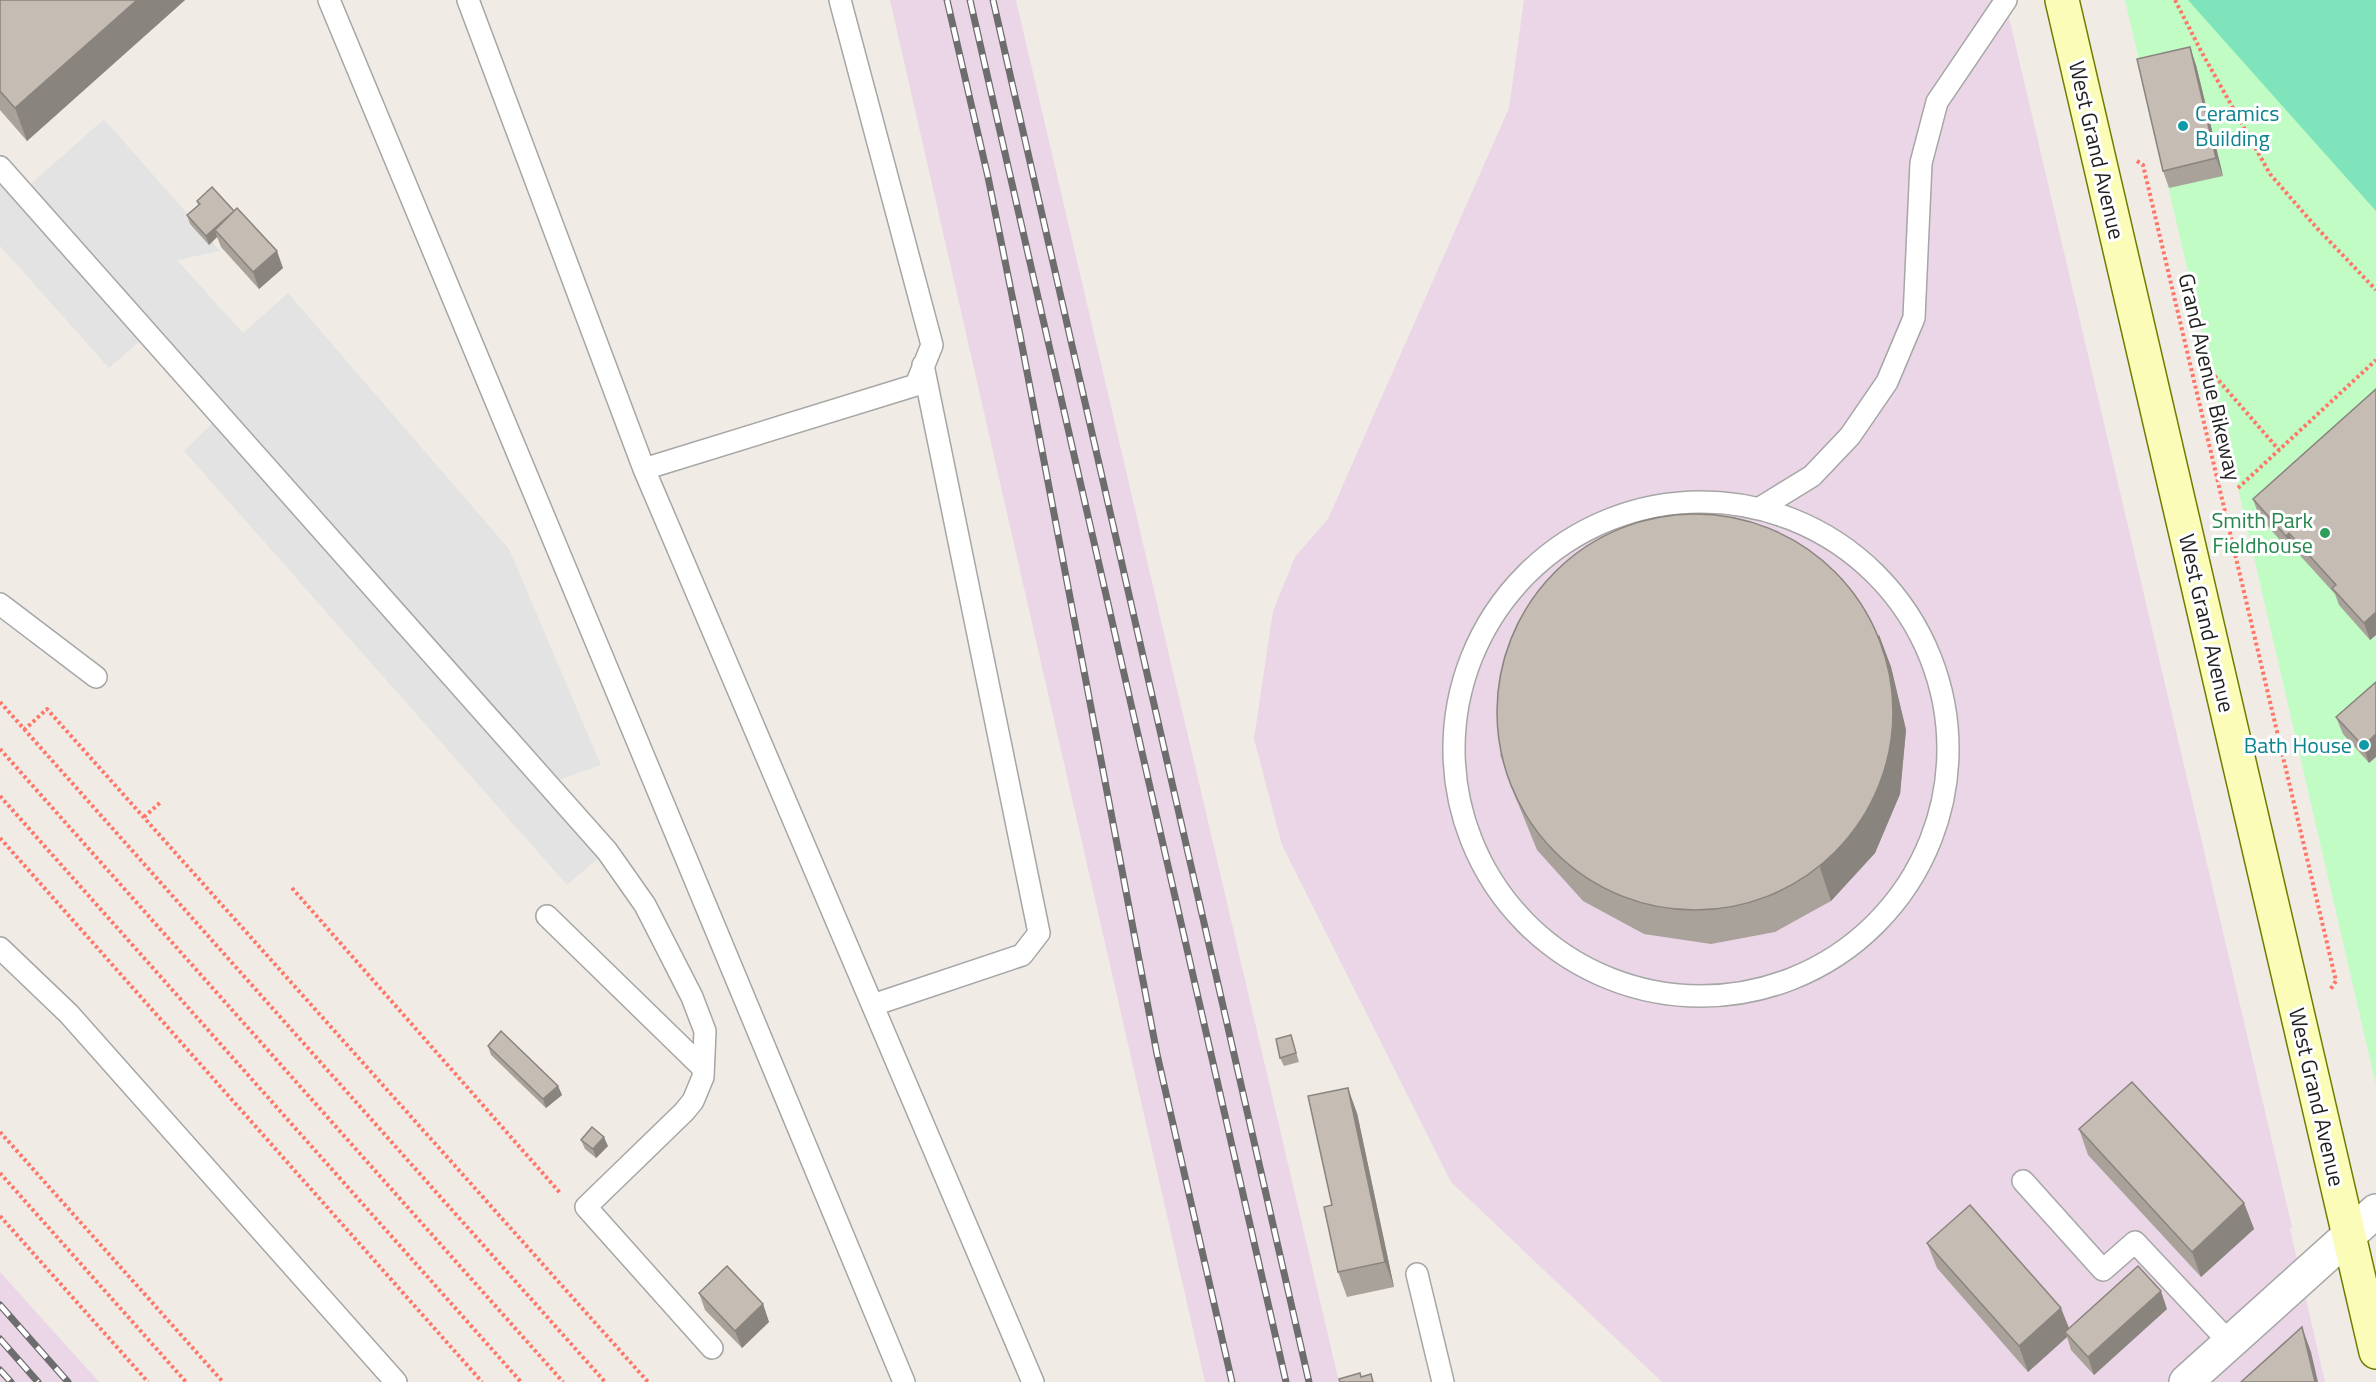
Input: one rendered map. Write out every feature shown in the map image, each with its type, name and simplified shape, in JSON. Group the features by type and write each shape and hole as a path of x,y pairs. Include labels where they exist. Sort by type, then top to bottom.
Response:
{"main road":[{"name":"West Grand Avenue","path":"2062,0 2376,1352"}],"street":[{"path":"2186,1382 2376,1211"}],"lane":[{"path":"329,0 904,1382"},
{"path":"468,0 644,469 1033,1382"},
{"path":"644,469 916,385 932,345 840,0"},
{"path":"1760,508 1823,533 1876,573 1917,627 1942,689 1948,744 1949,756 1938,822 1910,883 1867,934 1812,971 1749,993 1682,996 1616,982 1556,950 1506,903 1471,844 1454,777 1455,709 1475,644 1512,586 1563,541 1625,511 1693,500 1760,508 1812,476 1850,436 1887,381 1914,318 1921,163 1937,102 2006,0"},
{"path":"0,167 607,851 645,905 692,997 705,1031 703,1077 697,1094 684,1112 586,1207 712,1348"},
{"path":"873,1005 1022,955 1039,933 923,366"},
{"path":"0,604 96,677"},
{"path":"547,916 704,1068"},
{"path":"0,948 69,1014 396,1382"},
{"path":"2023,1181 2103,1270 2135,1242 2230,1343"},
{"path":"1417,1274 1443,1382"}],"path":[{"path":"2175,0 2200,51 2270,174 2324,236 2376,290"},
{"name":"Grand Avenue Bikeway","path":"2143,165 2336,981"},
{"path":"2238,488 2376,360"},
{"path":"2207,367 2280,450"},
{"path":"0,702 605,1382"},
{"path":"24,730 47,709 648,1382"},
{"path":"0,749 563,1382"},
{"path":"0,796 520,1382"},
{"path":"144,817 161,802"},
{"path":"0,838 482,1382"},
{"path":"292,888 564,1197 586,1207"},
{"path":"0,1132 223,1382"},
{"path":"0,1173 186,1382"},
{"path":"0,1216 148,1382"}],"shaded area":[{"path":"890,0 1016,0 1339,1382 1205,1382"},
{"path":"1524,0 2005,0 2292,1227 2290,1229 2325,1382 1662,1382 1451,1182 1282,845 1254,739 1273,611 1295,557 1328,519 1509,108"},
{"path":"104,119 220,251 177,260 243,333 288,293 509,549 601,765 547,784 607,851 567,885 184,451 220,416 148,334 109,368 0,246 0,167 22,192"},
{"path":"0,1272 99,1382 0,1382"}],"green space":[{"path":"2125,0 2376,0 2376,1085"},
{"path":"2188,0 2376,0 2376,211"}],"building":[{"path":"0,0 137,0 15,108 0,91"},
{"name":"Ceramics Building","path":"2190,47 2216,158 2163,171 2137,59"},
{"path":"212,187 234,211 206,236 187,215 200,204 197,201"},
{"path":"237,208 277,251 253,272 215,230"},
{"name":"Smith Park Fieldhouse","path":"2376,389 2376,612 2364,623 2332,588 2336,585 2289,533 2286,536 2253,499"},
{"path":"1695,514 1734,518 1771,529 1805,547 1835,572 1860,602 1878,636 1889,673 1893,712 1889,751 1878,788 1860,822 1835,852 1805,877 1771,895 1734,906 1695,910 1656,906 1619,895 1585,877 1555,852 1530,822 1512,788 1501,751 1497,712 1501,673 1512,636 1530,602 1555,572 1585,547 1619,529 1656,518"},
{"path":"2376,682 2376,734 2363,746 2336,717"},
{"path":"501,1031 558,1086 543,1099 488,1046"},
{"path":"1291,1035 1296,1053 1280,1058 1276,1039"},
{"path":"2132,1082 2244,1203 2192,1252 2079,1129"},
{"path":"1348,1088 1385,1262 1338,1272 1324,1207 1332,1205 1308,1096"},
{"path":"592,1127 604,1137 593,1149 581,1140"},
{"path":"1970,1205 2061,1308 2019,1346 1927,1243"},
{"path":"727,1266 763,1304 735,1331 699,1293"},
{"path":"2138,1266 2161,1291 2088,1357 2065,1332"},
{"path":"2302,1327 2315,1382 2241,1382"},
{"path":"1360,1373 1361,1377 1371,1374 1373,1382 1340,1382 1339,1379"}],"railway":[{"path":"947,0 988,177 1020,335 1157,1054 1232,1382"},
{"path":"970,0 1286,1382"},
{"path":"993,0 1309,1382"},
{"path":"0,1305 68,1382"},
{"path":"0,1339 38,1382"},
{"path":"0,1370 11,1382"}],"place":[{"name":"Ceramics Building","path":"2183,126"},
{"name":"Smith Park Fieldhouse","path":"2325,533"},
{"name":"Bath House","path":"2364,745"}]}
